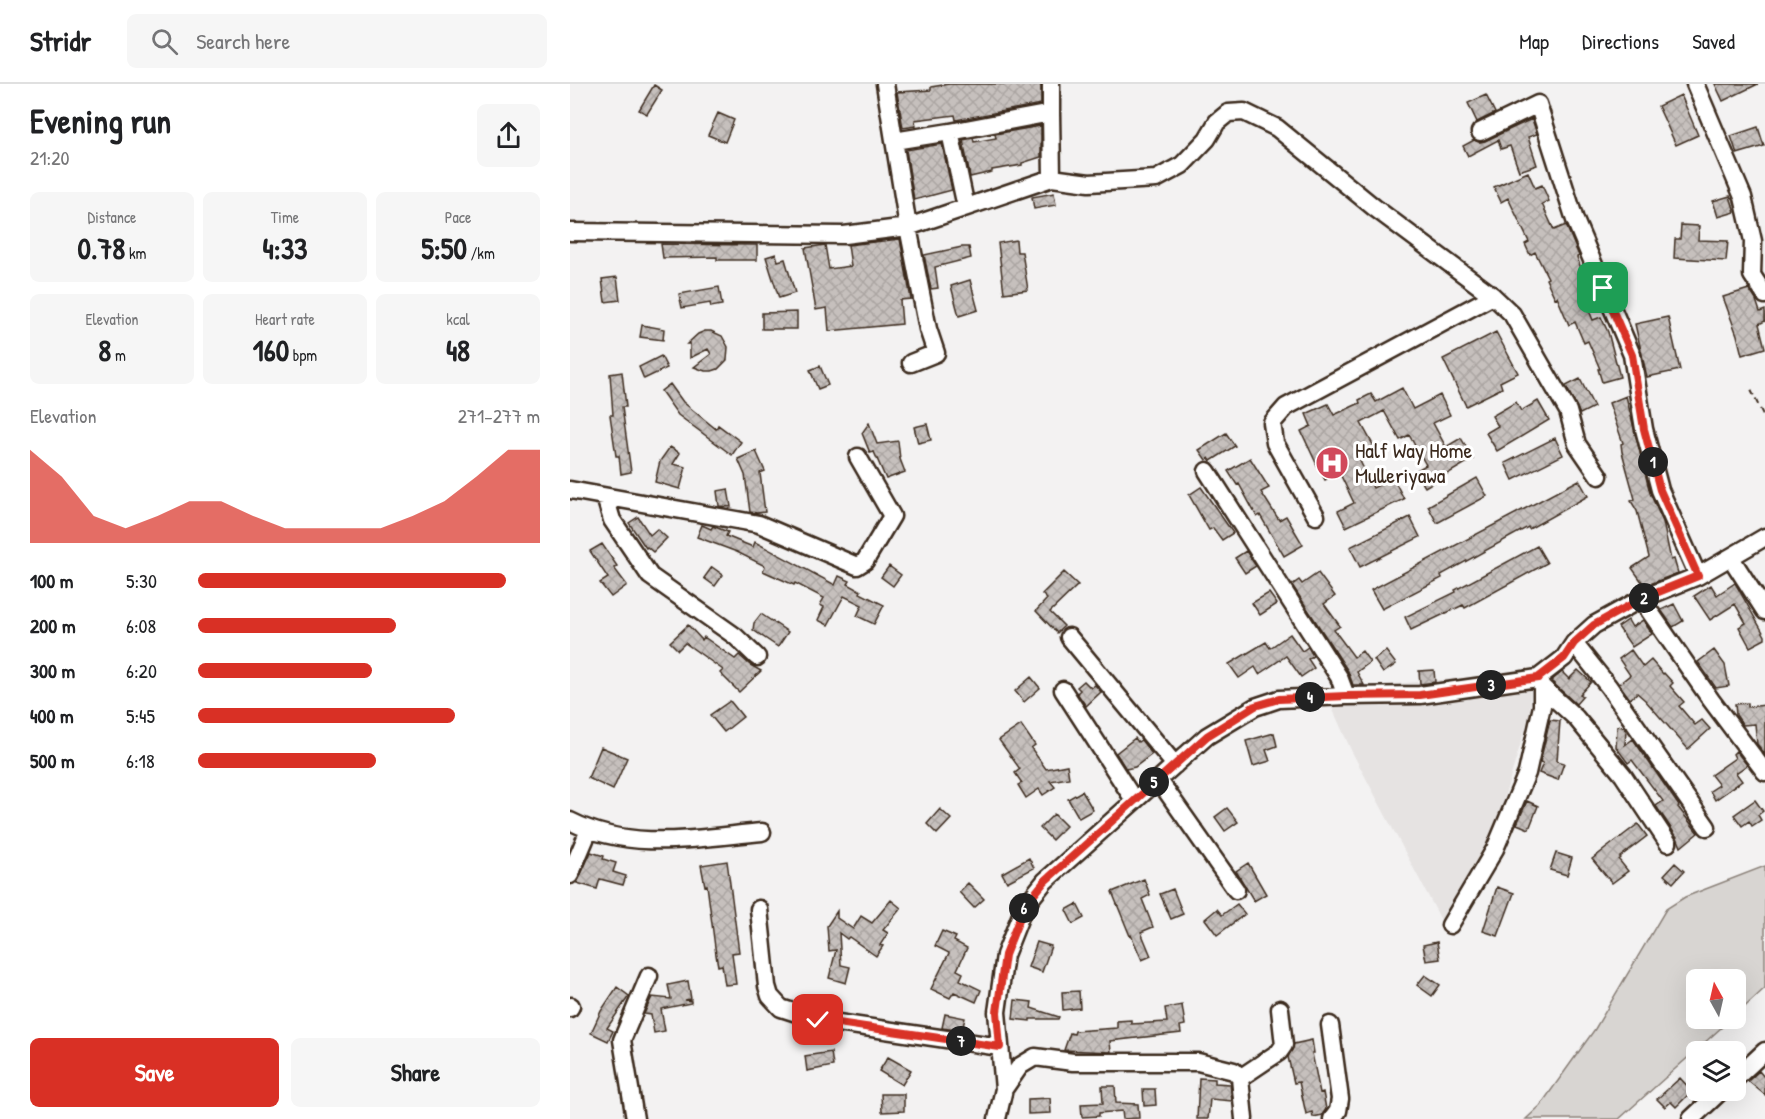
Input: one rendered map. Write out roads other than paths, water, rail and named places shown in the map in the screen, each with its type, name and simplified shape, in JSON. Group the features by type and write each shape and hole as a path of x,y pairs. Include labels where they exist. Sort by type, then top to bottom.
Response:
{"street":[{"path":"887,84 908,227 928,329 936,353 911,363"},
{"path":"1051,84 1052,178"},
{"path":"1695,84 1743,197 1753,241 1752,275 1765,295"},
{"path":"1480,132 1538,104 1575,220 1632,355 1644,429 1660,490 1698,576"},
{"path":"570,232 844,235 908,227 1052,178 1089,183 1156,179 1182,165 1207,139 1217,122 1228,114 1244,112 1277,128 1375,208 1493,296 1512,314 1568,411 1577,444 1599,476"},
{"path":"894,141 1051,113"},
{"path":"950,132 966,207"},
{"path":"1316,516 1275,443 1272,423 1286,407 1493,296"},
{"path":"570,490 759,524 857,566 865,561 892,516 858,457"},
{"path":"1207,471 1339,677 1346,696"},
{"path":"605,497 612,520 650,576 735,636 757,657"},
{"path":"997,1119 1004,1089 997,1012 1005,955 1024,907 1045,881 1207,736 1255,706 1279,699 1420,695 1540,682 1564,658 1574,643 1594,625 1641,599 1698,576 1765,537"},
{"path":"1731,558 1765,611"},
{"path":"1641,599 1711,700 1765,772"},
{"path":"1069,637 1175,765"},
{"path":"1574,643 1609,687 1707,826"},
{"path":"1540,682 1576,718 1623,775 1668,843"},
{"path":"1450,925 1495,849 1527,773 1542,706 1540,682"},
{"path":"1063,690 1134,800"},
{"path":"1158,779 1236,891"},
{"path":"570,821 589,830 632,840 659,841 762,832"},
{"path":"570,875 589,830"},
{"path":"759,909 767,986 770,996 781,1008 818,1020 1000,1047"},
{"path":"635,1119 621,1040 649,976"},
{"path":"1240,1078 1279,1052 1284,1045 1280,1009"},
{"path":"1330,1025 1340,1099 1337,1116"},
{"path":"1746,1069 1765,1051"},
{"path":"1004,1089 1020,1066 1035,1057 1073,1062 1198,1062 1234,1071 1240,1078 1244,1119"},
{"path":"1691,1119 1710,1101"}],"place":[{"name":"Half Way Home Mulleriyawa","path":"1332,463"}]}
